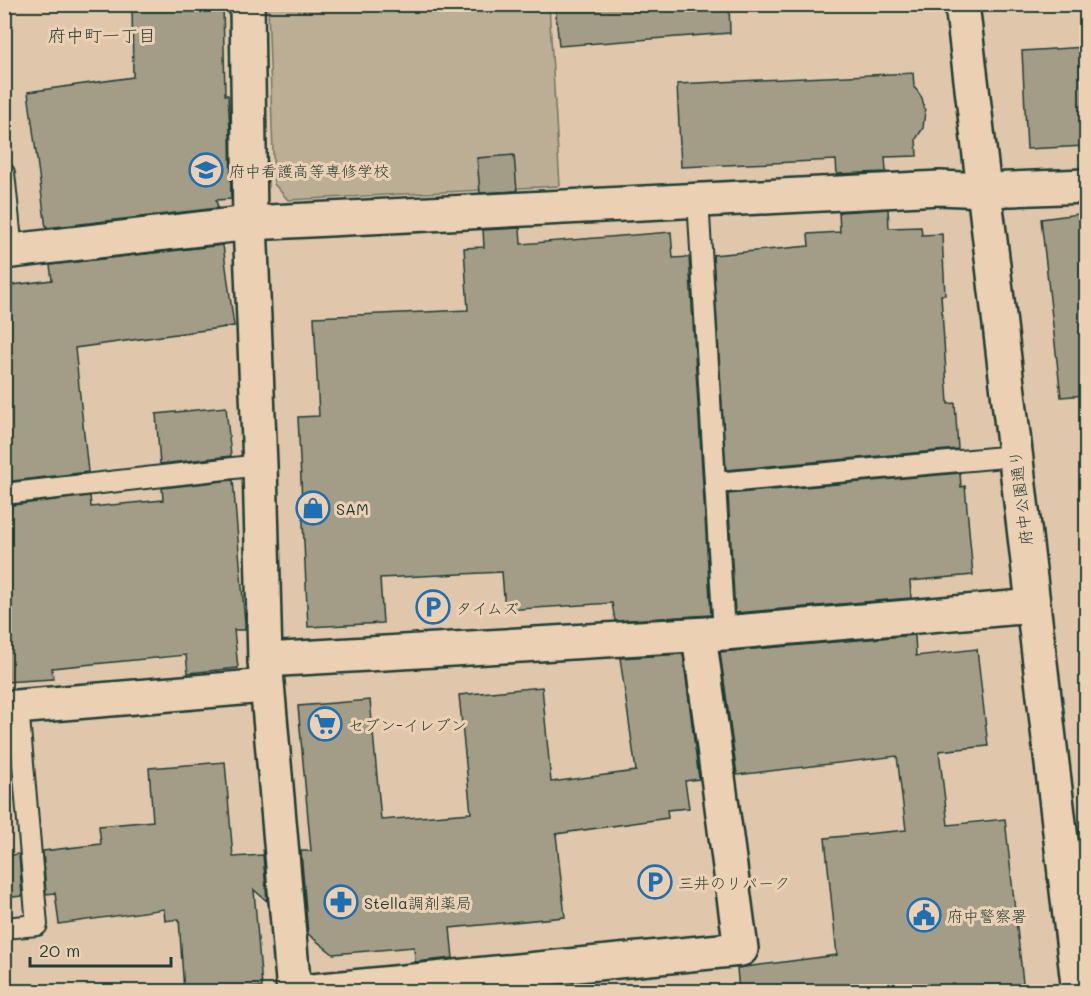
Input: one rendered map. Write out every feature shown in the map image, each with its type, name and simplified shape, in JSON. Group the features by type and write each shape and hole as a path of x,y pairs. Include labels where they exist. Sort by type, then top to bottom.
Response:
{"street":[{"path":"247,4 250,223 260,465 265,673 294,992"},
{"name":"府中公園通り","path":"962,4 1033,606 1076,873 1079,992"},
{"path":"8,252 250,223 940,188 984,190 1086,186"},
{"path":"11,707 265,673 1033,606"},
{"path":"302,992 741,949 711,634"}],"lane":[{"path":"4,173 8,252"},
{"path":"698,199 716,483 711,634"},
{"path":"716,483 1015,456"},
{"path":"4,494 260,465"},
{"path":"4,928 37,925 11,707"}],"shaded area":[{"path":"268,5 549,5 560,186 288,200 274,184"}],"building":[{"path":"132,4 223,4 225,95 228,95 230,130 231,199 216,200 218,208 46,228 28,92 133,77"},
{"path":"555,4 729,4 730,33 559,46"},
{"path":"1086,47 1086,146 1027,149 1022,51"},
{"path":"913,73 914,86 922,98 925,111 923,128 916,139 917,156 885,157 886,172 837,174 836,160 681,167 677,84"},
{"path":"514,155 517,191 480,193 477,158"},
{"path":"888,209 889,228 921,227 922,235 942,234 945,295 941,295 948,404 955,403 958,449 726,470 713,255 809,246 808,234 840,232 839,212"},
{"path":"1086,213 1086,395 1061,397 1041,219"},
{"path":"520,228 521,244 671,232 673,258 689,257 711,615 615,621 612,603 505,610 502,572 380,578 383,623 308,627 298,417 319,416 314,317 468,310 464,248 484,247 483,230"},
{"path":"223,245 234,326 75,348 88,472 4,482 4,286 52,280 50,265"},
{"path":"226,407 231,456 160,464 156,414"},
{"path":"960,473 961,487 965,486 973,575 910,581 911,598 735,613 728,494"},
{"path":"233,480 245,623 245,630 234,630 238,668 188,673 186,655 52,668 53,679 4,682 4,506 90,496 91,507 163,500 162,488"},
{"path":"915,635 916,656 977,649 988,746 939,751 948,825 1005,819 1024,992 739,992 737,968 837,955 825,838 906,830 897,756 737,775 720,652"},
{"path":"683,654 699,779 685,781 689,808 667,810 668,818 556,834 565,917 450,928 453,958 415,962 414,947 333,954 308,934 301,851 311,851 298,706 370,700 381,820 471,813 459,695 542,687 551,782 636,771 620,658"},
{"path":"225,762 233,857 263,855 267,901 254,890 262,987 184,992 179,919 165,921 164,909 59,924 55,893 46,894 43,851 101,844 99,826 153,821 149,768"},
{"path":"19,854 22,896 4,898 4,856"}],"place":[{"name":"府中看護高等専修学校","path":"206,170"},
{"name":"SAM","path":"313,508"},
{"name":"タイムズ","path":"433,607"},
{"name":"セブン-イレブン","path":"325,724"},
{"name":"三井のリパーク","path":"655,882"},
{"name":"Stella調剤薬局","path":"341,902"},
{"name":"府中警察署","path":"924,915"}],"district":[{"name":"府中町一丁目","path":"102,35"}]}
